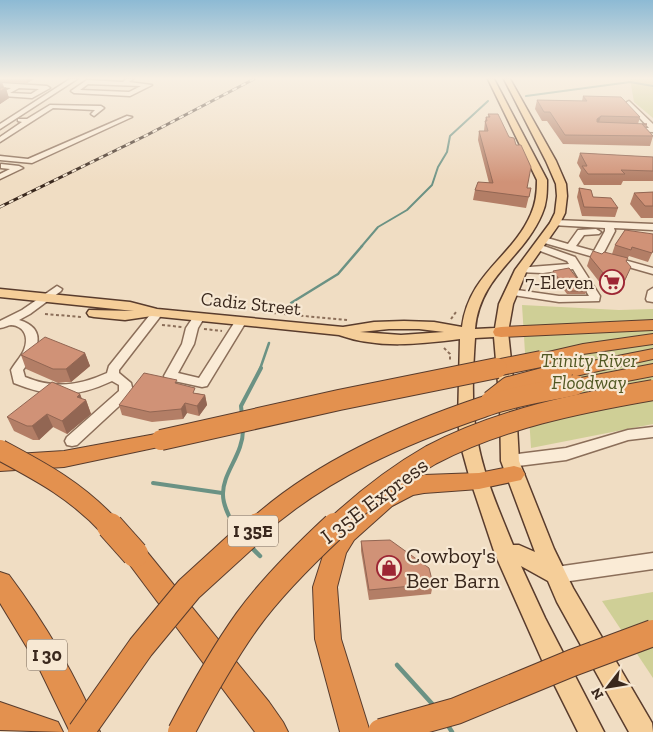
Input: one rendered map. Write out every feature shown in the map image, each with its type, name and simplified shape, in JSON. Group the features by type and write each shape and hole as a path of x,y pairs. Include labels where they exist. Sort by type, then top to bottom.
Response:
{"highway":[{"path":"501,332 653,325"},
{"path":"0,462 64,459 161,440 339,400 541,358 653,339"},
{"path":"568,379 653,354"},
{"name":"I 35E","path":"81,732 141,647 189,589 269,516 323,478 374,450 484,406 568,379 653,370"},
{"name":"I 35E Express","path":"182,732 199,697 248,621 308,552 343,518 389,483 432,455 482,434 589,402 653,390"},
{"path":"0,450 59,482 93,508 135,554 254,704 273,732"},
{"path":"354,732 328,639 325,586 336,550 346,534 384,500 408,488 424,484 479,480 512,468"},
{"name":"I 30","path":"0,583 24,616 66,689 85,732"},
{"path":"380,732 456,711 572,663 653,633"},
{"path":"0,716 48,732"}],"main road":[{"path":"588,725 534,620 505,554 479,480 468,440 465,412 468,333 474,303 480,289 535,219 543,198 542,180 509,115 526,115 561,184 562,204 555,223 521,270 510,292 501,332 512,468 544,550 565,595 643,732"},
{"path":"535,219 555,223"},
{"path":"500,263 521,270"},
{"name":"Cadiz Street","path":"0,293 52,293 130,306 157,314"},
{"name":"Cadiz Street","path":"0,302 125,316 157,314 341,331 366,338 436,338 468,333 501,332"},
{"path":"505,554 518,554 556,575"}],"street":[{"path":"0,127 21,113"},
{"path":"0,140 41,113"},
{"path":"95,113 104,115"},
{"path":"638,113 653,129"},
{"path":"0,158 29,160 129,117 113,116"},
{"path":"11,120 28,121"},
{"path":"626,130 653,129"},
{"path":"0,166 20,168 0,177"},
{"path":"555,223 582,228 649,227 649,237 609,229"},
{"path":"571,248 582,228"},
{"path":"598,255 609,229"},
{"path":"541,243 571,248 653,271"},
{"path":"510,292 559,300 593,300 595,296 571,259 541,243"},
{"path":"521,270 543,270 574,266"},
{"path":"653,291 651,299 653,299"},
{"path":"5,323 52,293"},
{"path":"113,375 113,369 157,314"},
{"path":"198,318 192,328 188,344 170,376 202,383 240,322"},
{"path":"5,323 26,327 32,336 32,347 17,370 19,380 38,388 59,391 78,390 113,375"},
{"path":"72,440 126,392 125,382 113,375"},
{"path":"512,468 628,435 653,432"},
{"path":"556,575 653,561"}],"path":[{"path":"261,312 351,320"}],"green space":[{"name":"Trinity River Floodway","path":"522,305 619,310 653,309 653,424 531,448"},
{"path":"653,592 653,678 602,601"}],"building":[{"path":"551,113 636,113 640,117 601,116 597,119 597,122 647,124 642,124 653,136 565,135"},
{"path":"488,114 498,114 509,137 514,138 516,145 521,145 531,167 527,188 531,188 529,197 475,190 478,182 493,183 479,131 488,131 485,121 487,121 486,117 490,117"},
{"path":"580,153 653,157 653,171 621,170 625,174 588,174 582,166 587,166"},
{"path":"579,188 591,190 593,197 611,198 618,208 584,207"},
{"path":"653,192 653,206 645,206 634,193"},
{"path":"625,230 653,234 652,253 632,247 631,250 615,245"},
{"path":"593,251 628,258 626,261 631,267 623,284 608,279 590,257"},
{"path":"569,268 587,291 568,291 553,271"},
{"path":"45,337 85,353 66,369 53,369 21,355"},
{"path":"144,373 177,380 175,383 195,388 193,393 205,395 197,406 185,403 181,409 150,412 119,405"},
{"path":"52,382 80,394 77,397 86,400 62,421 47,414 32,426 27,426 7,417"},
{"name":"Cowboy's Beer Barn","path":"390,540 429,568 433,584 369,590 361,541"}],"waterway":[{"path":"361,247 378,227 407,210 432,185 438,167 447,152 450,136 475,113"},
{"path":"291,303 338,274 362,246"},
{"path":"260,369 269,343"},
{"path":"242,415 241,406 261,368"},
{"path":"237,532 227,512 223,495 226,479 240,446 243,428"},
{"path":"153,483 222,493"},
{"path":"250,546 260,556"},
{"path":"397,665 435,707"},
{"path":"447,724 452,732"}],"railway":[{"path":"0,207 189,113"}],"place":[{"name":"7-Eleven","path":"612,282"},
{"name":"Cowboy's Beer Barn","path":"389,568"}]}
